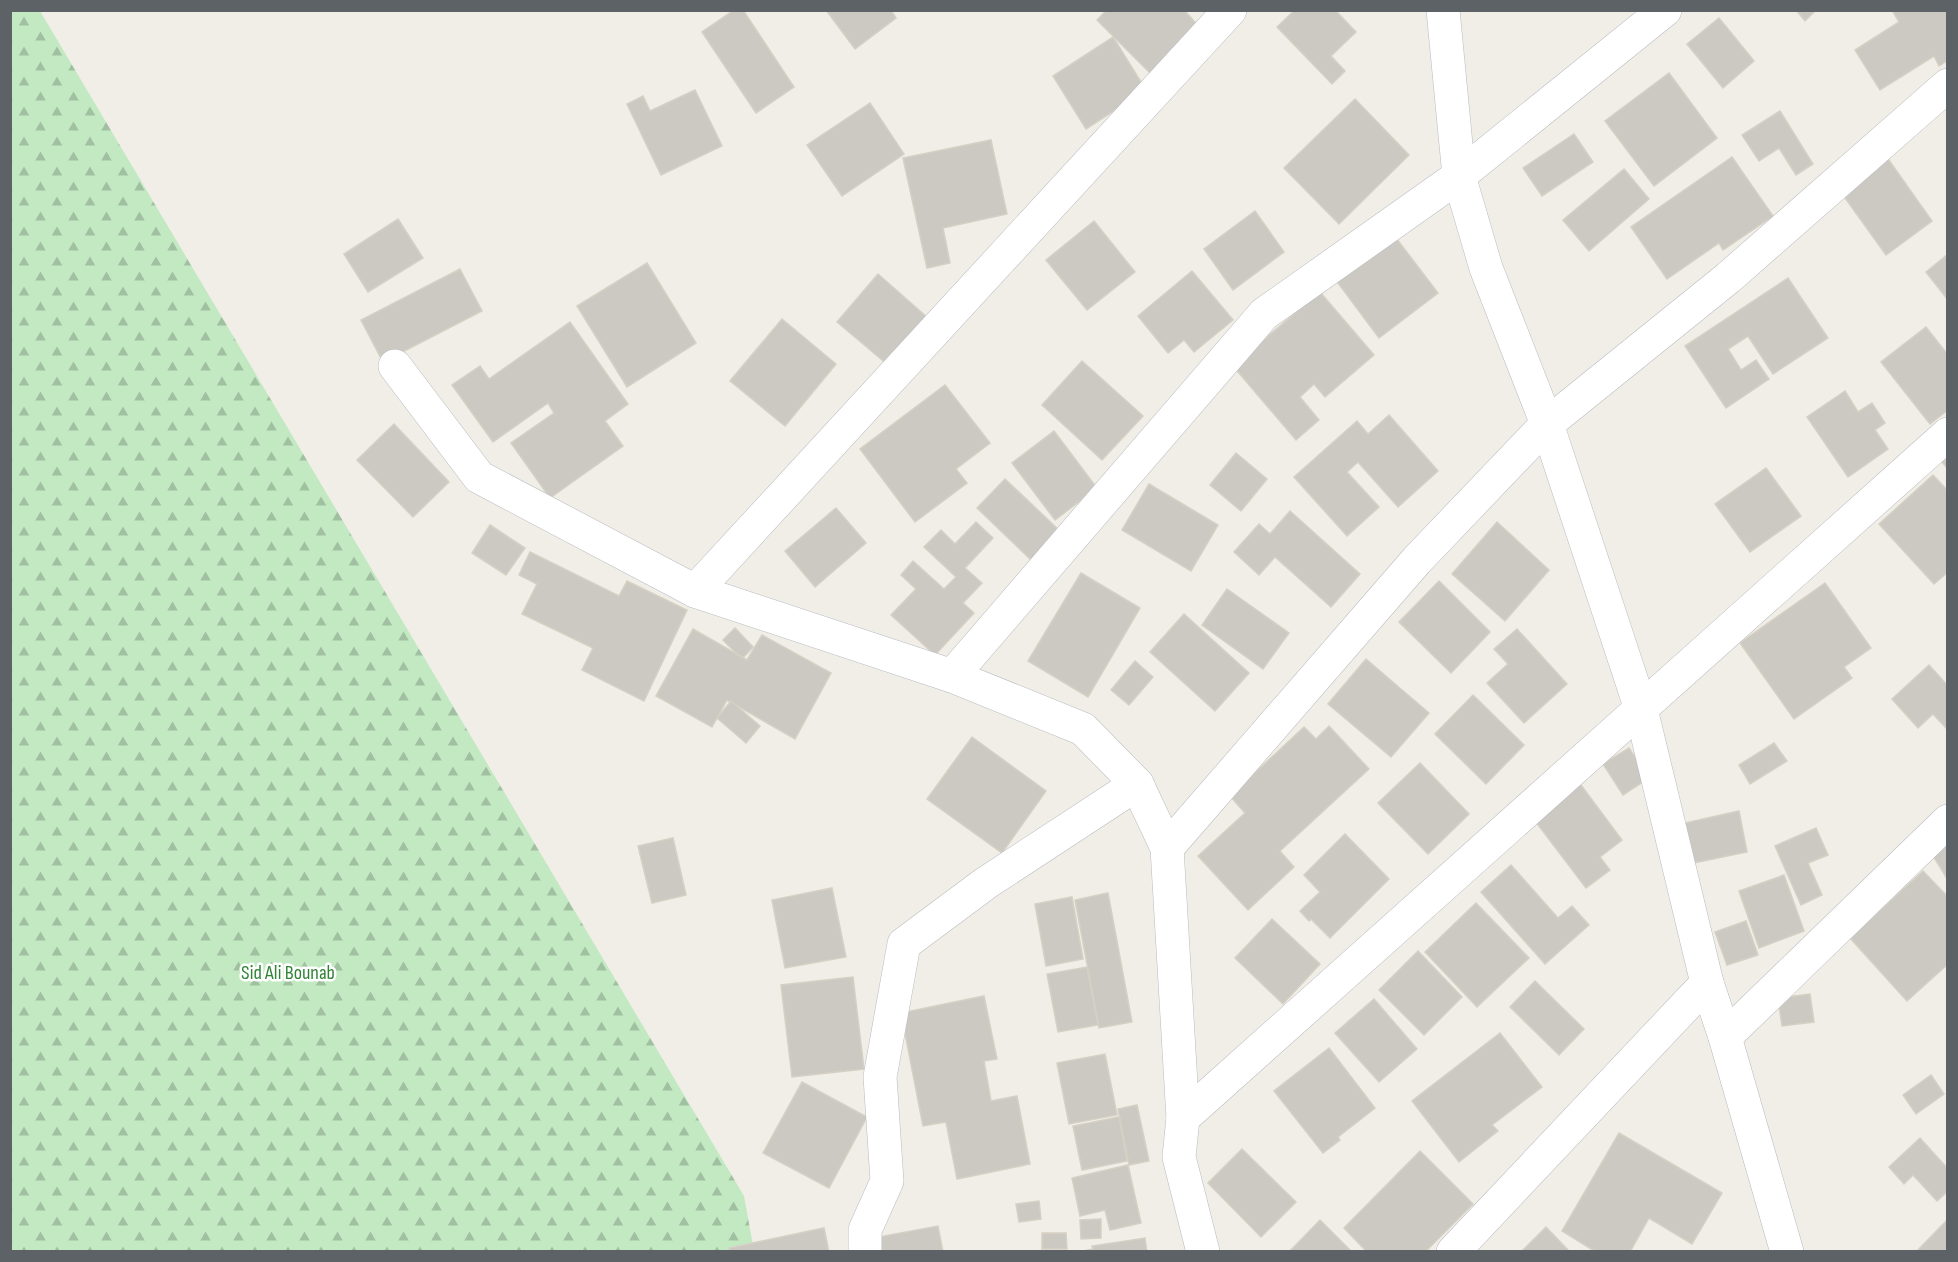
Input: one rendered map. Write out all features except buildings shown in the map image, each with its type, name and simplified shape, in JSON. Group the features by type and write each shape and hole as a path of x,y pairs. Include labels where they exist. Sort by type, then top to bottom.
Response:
{"street":[{"path":"695,591 1230,10"},
{"path":"1443,10 1459,176 1486,268 1547,423 1641,709 1707,982 1725,1036 1787,1251"},
{"path":"952,676 1264,314 1459,176 1665,10"},
{"path":"1167,848 1417,560 1547,423 1728,278 1947,85"},
{"path":"395,366 479,477 695,591 952,676 1083,729 1137,784 1167,848 1183,1118 1179,1157 1203,1251"},
{"path":"1183,1118 1947,434"},
{"path":"865,1251 865,1230 887,1181 880,1077 904,944 986,882 1137,784"},
{"path":"1725,1036 1947,821"},
{"path":"1453,1251 1707,982"}],"green space":[{"name":"Sid Ali Bounab","path":"10,11 40,11 744,1196 754,1251 11,1251"}]}
